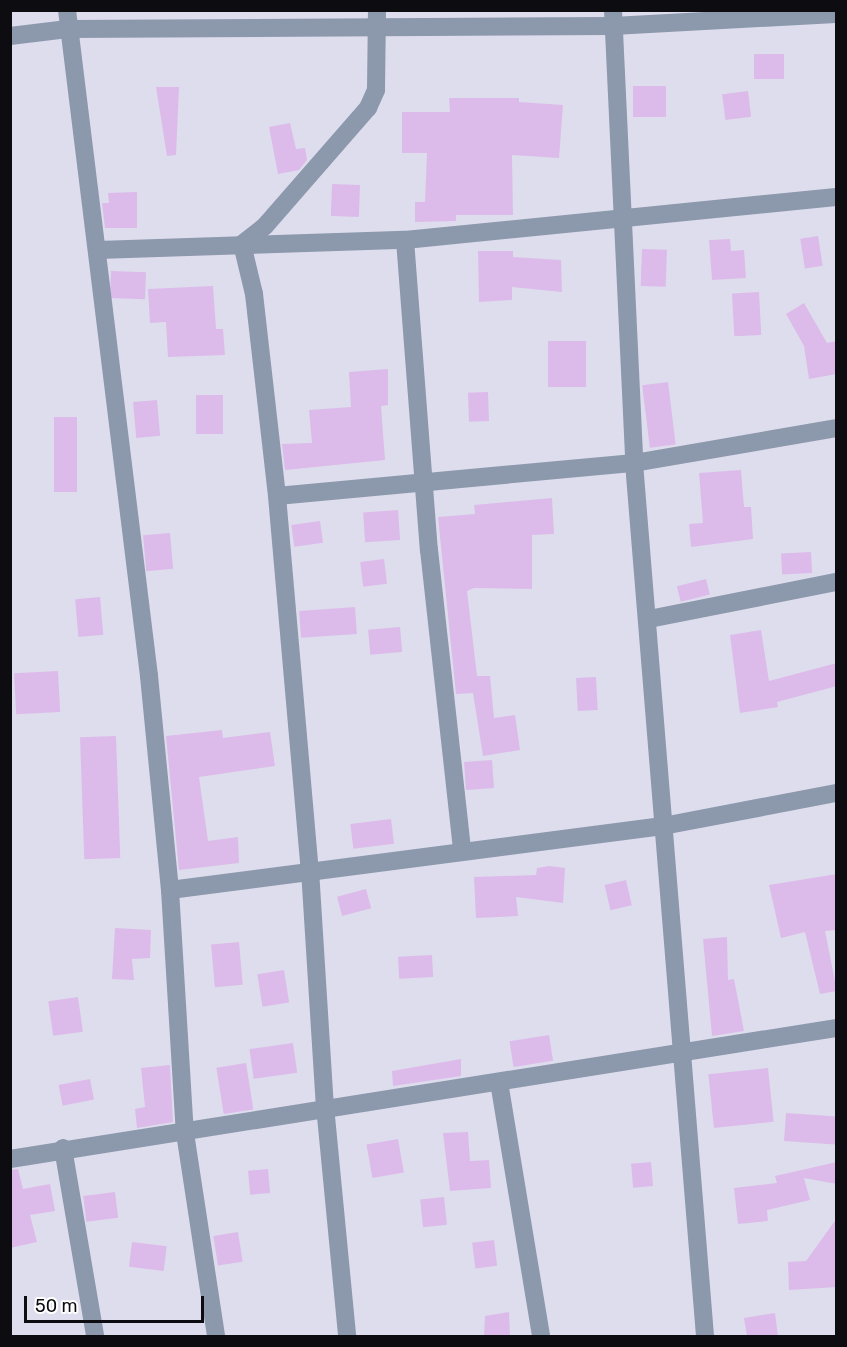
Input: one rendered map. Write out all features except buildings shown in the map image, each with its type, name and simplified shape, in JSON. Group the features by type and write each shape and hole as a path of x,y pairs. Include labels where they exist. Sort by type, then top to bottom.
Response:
{"street":[{"path":"67,10 98,250 170,890 185,1133 216,1336"},
{"path":"10,36 68,29 205,19 377,20 837,14"},
{"path":"613,18 620,219 634,463 649,619 663,826 705,1336"},
{"path":"242,244 265,226 368,108 376,90 377,20"},
{"path":"98,250 405,240 837,197"},
{"path":"405,240 424,481 462,850"},
{"path":"242,244 254,294 277,496 310,870 325,1106 347,1336"},
{"path":"277,496 634,463 837,428"},
{"path":"649,619 837,582"},
{"path":"170,890 462,850 663,826 837,793"},
{"path":"10,1159 63,1148 185,1133 325,1106 683,1055 837,1028"},
{"path":"499,1082 541,1336"},
{"path":"63,1148 95,1336"}]}
